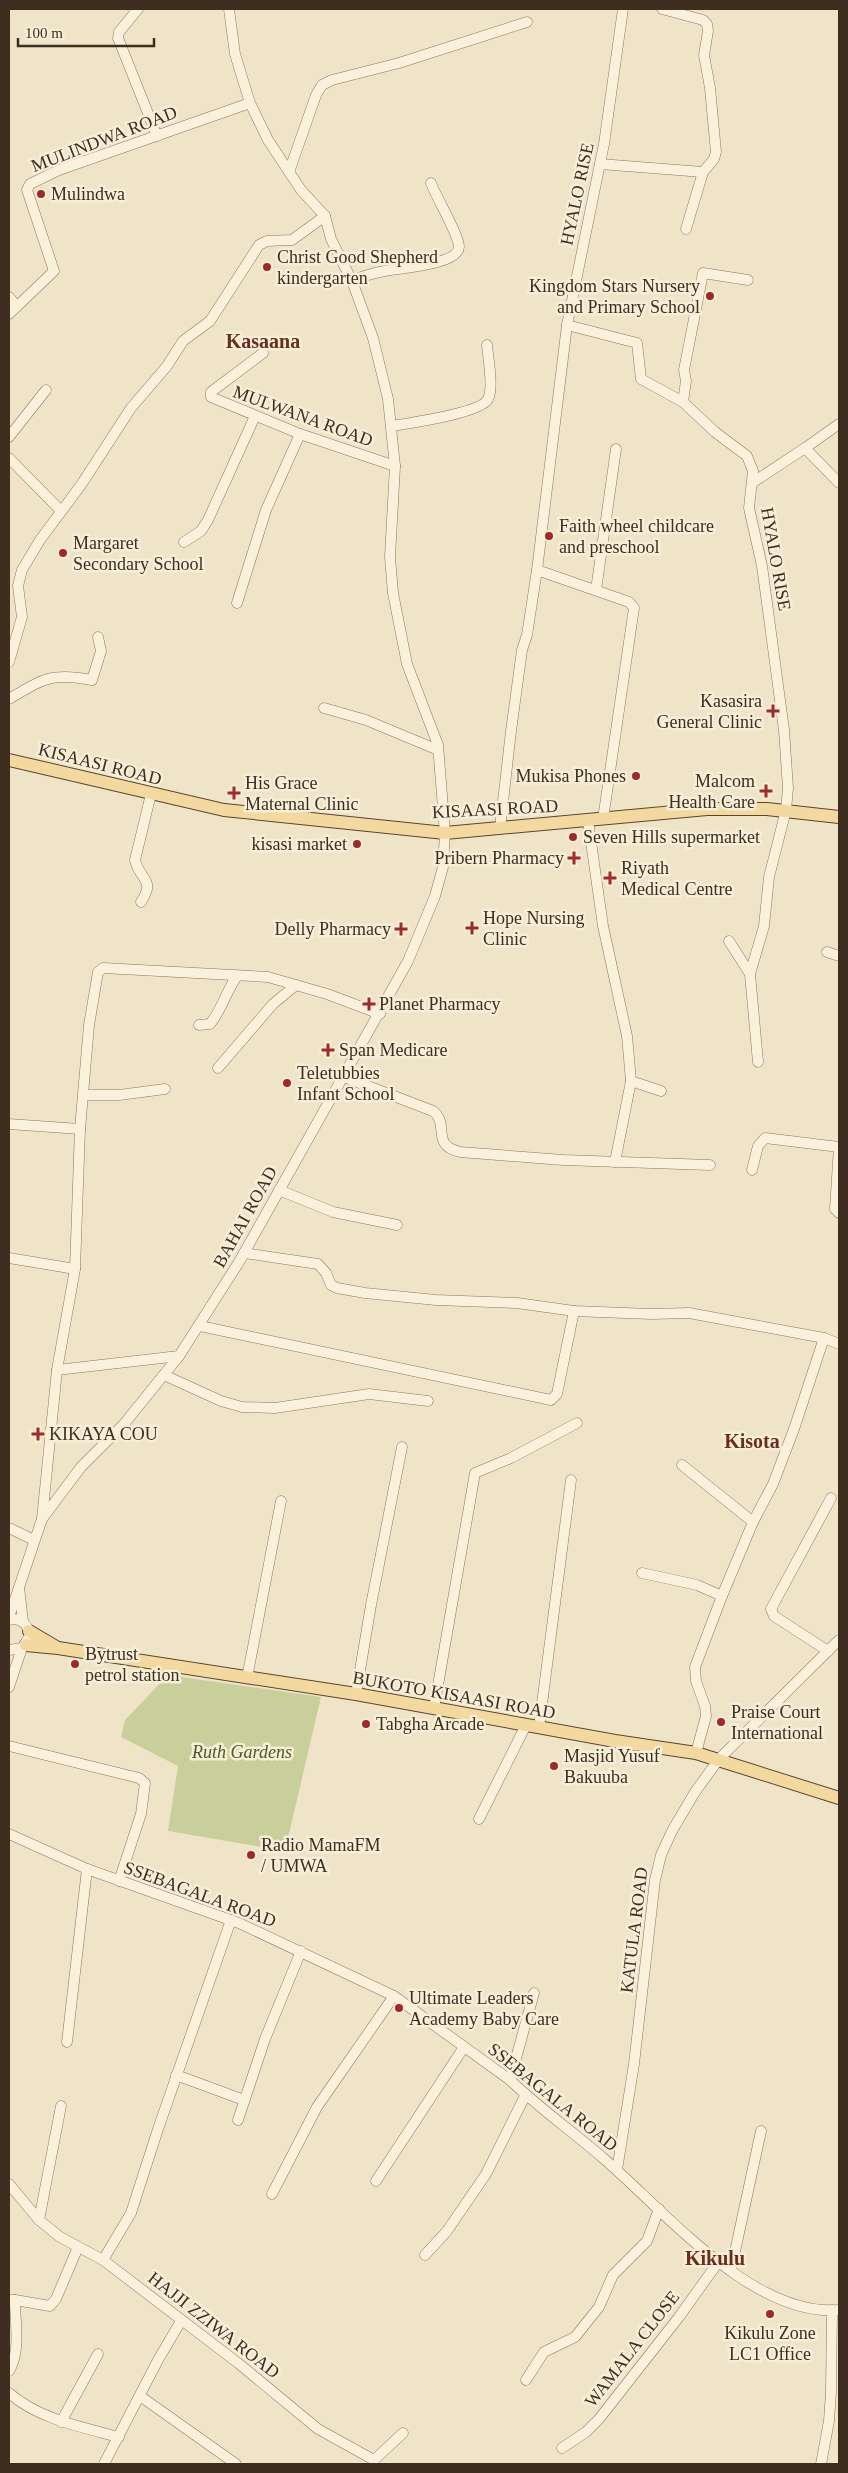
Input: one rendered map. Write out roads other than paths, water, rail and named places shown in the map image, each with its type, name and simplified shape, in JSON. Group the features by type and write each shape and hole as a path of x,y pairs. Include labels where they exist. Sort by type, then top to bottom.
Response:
{"main road":[{"name":"KISAASI ROAD","path":"9,760 150,794 234,811 445,833 707,810 786,810 839,817"},
{"name":"BUKOTO KISAASI ROAD","path":"26,1626 58,1648"},
{"name":"BUKOTO KISAASI ROAD","path":"24,1647 58,1648 356,1694 696,1753 839,1798"}],"street":[{"path":"138,9 119,32 118,38 157,136"},
{"path":"9,662 22,617 18,586 22,570 40,540 131,408 167,366 183,341 210,321 259,245 267,241 292,240 325,216 300,190 288,172 268,140 250,103 235,54 230,9"},
{"name":"HYALO RISE","path":"623,9 600,164 568,325 634,340 639,346 641,379 683,402 715,432 746,456 753,471 749,508 762,566 784,730 788,788 786,810 769,877 764,926 750,974"},
{"path":"662,9 697,17 707,24 704,55 710,88 716,152 714,159 703,172 686,229"},
{"path":"288,172 316,95 322,85 332,80 415,58 527,22"},
{"name":"MULINDWA ROAD","path":"9,314 16,305 54,270 28,190 30,184 59,170 250,103"},
{"path":"600,164 703,172"},
{"path":"352,280 370,274 424,265 450,258 456,253 459,248 457,238 431,184"},
{"name":"BAHAI ROAD","path":"9,1618 11,1605 42,1518 81,1467 124,1424 179,1356 200,1326 244,1253 380,1014 408,961 432,904 443,867 445,833 436,736 421,705 408,664 393,593 390,557 395,466 388,399 373,338 352,280 331,239 325,216"},
{"path":"683,402 686,381 684,370 703,273 748,280"},
{"path":"9,297 16,305"},
{"path":"500,828 520,668 537,570 568,325"},
{"path":"392,426 456,414 485,403 489,398 491,389 487,345"},
{"name":"MULWANA ROAD","path":"263,353 222,382 210,395 217,400 300,434 395,466"},
{"path":"9,437 46,390"},
{"path":"184,542 201,532 208,520 255,416"},
{"path":"752,483 839,424"},
{"path":"237,602 266,510 300,434"},
{"path":"804,448 839,484"},
{"path":"596,590 616,449"},
{"path":"9,458 61,511"},
{"path":"537,570 629,602 634,608 603,819"},
{"path":"9,699 43,679 66,675 92,680 101,651 98,638"},
{"path":"324,708 366,720 438,750"},
{"path":"140,902 147,892 148,886 135,860 150,794"},
{"path":"588,821 603,926 627,1036 631,1081 615,1162"},
{"path":"729,941 750,974 758,1062"},
{"path":"827,952 839,956"},
{"path":"42,1518 57,1370 75,1269 80,1129 85,1095 89,1025 96,978 100,969 268,977 327,994 380,1014"},
{"path":"199,1025 210,1024 215,1018 230,985 237,976"},
{"path":"218,1068 273,1004 296,985"},
{"path":"344,1077 432,1111 439,1118 443,1142 453,1150 615,1162 710,1165"},
{"path":"631,1081 661,1091"},
{"path":"85,1095 119,1095 165,1090"},
{"path":"9,1124 80,1129"},
{"path":"752,1170 758,1146 765,1138 839,1148 834,1209 839,1213"},
{"path":"279,1190 333,1212 397,1225"},
{"path":"244,1253 318,1264 326,1273 331,1284 337,1288 365,1293 436,1300 530,1304 574,1310 689,1314 824,1338 839,1344"},
{"path":"9,1258 75,1269"},
{"path":"200,1326 551,1400 557,1394 574,1310"},
{"path":"696,1753 706,1716 705,1706 696,1681 695,1667 753,1522 780,1465 824,1338"},
{"path":"57,1370 179,1356"},
{"path":"164,1375 221,1401 242,1407 275,1408 369,1394 428,1402"},
{"path":"434,1708 475,1473 511,1458 577,1423"},
{"path":"356,1694 370,1605 402,1448"},
{"path":"682,1465 753,1522"},
{"path":"539,1727 571,1480"},
{"path":"828,1650 774,1616 771,1609 831,1498"},
{"path":"247,1678 281,1501"},
{"path":"9,1528 34,1540"},
{"path":"642,1573 697,1585 722,1596"},
{"name":"BAHAI ROAD","path":"19,1586 26,1626"},
{"path":"9,1618 26,1626 24,1647 9,1686"},
{"name":"KATULA ROAD","path":"616,2170 634,2064 658,1866 672,1831 695,1792 719,1759 839,1640"},
{"path":"9,1650 24,1647"},
{"path":"9,1662 12,1675"},
{"path":"480,1819 526,1725"},
{"path":"9,1746 139,1778 145,1783 141,1814 120,1881"},
{"name":"SSEBAGALA ROAD","path":"9,1834 87,1869 231,1920 394,1996 510,2080 525,2096 616,2170 719,2261 761,2291 782,2301 805,2308 835,2310"},
{"path":"67,2042 87,1869"},
{"path":"103,2260 131,2213 176,2075 231,1920"},
{"path":"238,2120 265,2039 301,1951"},
{"path":"510,2080 534,1992"},
{"path":"272,2194 317,2107 394,1996"},
{"path":"376,2181 464,2046"},
{"path":"176,2075 244,2100"},
{"path":"425,2255 446,2231 486,2174 525,2096"},
{"path":"39,2220 62,2106"},
{"path":"732,2270 761,2130"},
{"name":"HAJJI ZZIWA ROAD","path":"9,2184 39,2220 60,2237 103,2260 244,2368 318,2429 374,2460 403,2433"},
{"path":"526,2380 544,2352 575,2337 599,2307 614,2275 647,2241 659,2209"},
{"path":"9,2371 15,2356 12,2300 50,2306 56,2298 78,2247"},
{"name":"WAMALA CLOSE","path":"562,2448 586,2432 599,2419 679,2317 719,2261"},
{"path":"821,2464 829,2421 835,2310"},
{"path":"104,2464 181,2321"},
{"path":"61,2422 98,2354"},
{"path":"9,2392 18,2400 61,2422 119,2437"},
{"path":"140,2396 236,2464"}],"place":[{"name":"Mulindwa","path":"41,194"},
{"name":"Christ Good Shepherd kindergarten","path":"267,267"},
{"name":"Kingdom Stars Nursery and Primary School","path":"710,296"},
{"name":"Faith wheel childcare and preschool","path":"549,536"},
{"name":"Margaret Secondary School","path":"63,553"},
{"name":"Kasasira General Clinic","path":"773,711"},
{"name":"Mukisa Phones","path":"636,776"},
{"name":"Malcom Health Care","path":"766,791"},
{"name":"His Grace Maternal Clinic","path":"234,793"},
{"name":"Seven Hills supermarket","path":"573,837"},
{"name":"kisasi market","path":"357,844"},
{"name":"Pribern Pharmacy","path":"574,858"},
{"name":"Riyath Medical Centre","path":"610,878"},
{"name":"Hope Nursing Clinic","path":"472,928"},
{"name":"Delly Pharmacy","path":"401,929"},
{"name":"Planet Pharmacy","path":"369,1004"},
{"name":"Span Medicare","path":"328,1050"},
{"name":"Teletubbies Infant School","path":"287,1083"},
{"name":"KIKAYA COU","path":"38,1434"},
{"name":"Bytrust petrol station","path":"75,1664"},
{"name":"Praise Court International","path":"721,1722"},
{"name":"Tabgha Arcade","path":"366,1724"},
{"name":"Masjid Yusuf Bakuuba","path":"554,1766"},
{"name":"Radio MamaFM / UMWA","path":"251,1855"},
{"name":"Ultimate Leaders Academy Baby Care","path":"399,2008"},
{"name":"Kikulu Zone LC1 Office","path":"770,2314"}],"district":[{"name":"Kasaana","path":"263,341"},
{"name":"Kisota","path":"752,1441"},
{"name":"Kikulu","path":"715,2258"}],"park label":[{"name":"Ruth Gardens","path":"242,1752"}]}
